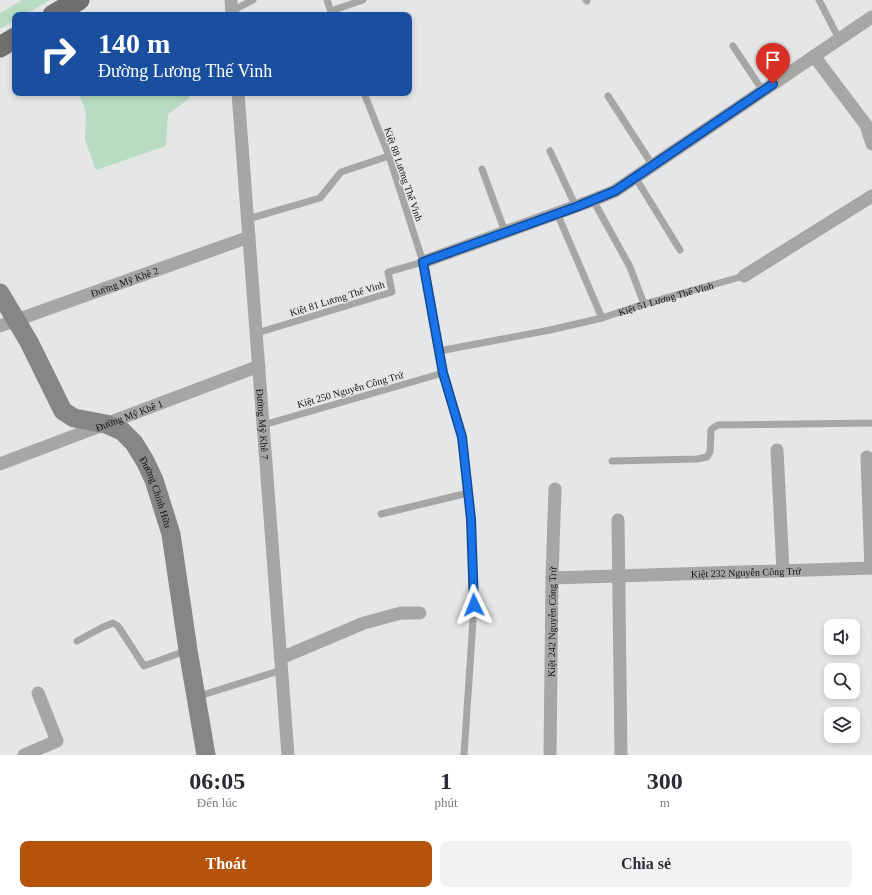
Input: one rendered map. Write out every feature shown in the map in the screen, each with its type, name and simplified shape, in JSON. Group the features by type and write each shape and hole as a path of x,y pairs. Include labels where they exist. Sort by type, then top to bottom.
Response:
{"main road":[{"path":"59,12 79,0"},
{"path":"0,47 12,40"}],"street":[{"path":"423,262 576,207 615,191 872,17"},
{"path":"814,56 866,125 872,144"},
{"name":"Đường Mỹ Khê 7","path":"238,96 288,755"},
{"name":"Kiệt 51 Lương Thế Vinh","path":"744,276 872,196"},
{"name":"Đường Mỹ Khê 2","path":"8,323 249,237"},
{"name":"Đường Chính Hữu","path":"0,293 8,323 29,342 63,411 74,418 106,424 122,431 134,443 154,480 171,534 188,650 206,755"},
{"name":"Đường Mỹ Khê 1","path":"0,464 259,366"},
{"path":"778,450 783,571"},
{"path":"867,457 872,568"},
{"name":"Kiệt 242 Nguyễn Công Trứ","path":"550,755 552,578 555,489"},
{"path":"618,520 621,755"},
{"name":"Kiệt 232 Nguyễn Công Trứ","path":"552,578 872,568"},
{"path":"282,664 364,623 401,613 420,613"},
{"path":"24,755 57,741 38,693"}],"lane":[{"path":"232,9 253,0"},
{"path":"327,0 332,12"},
{"path":"334,12 363,0"},
{"path":"819,0 839,39"},
{"path":"733,46 763,91"},
{"name":"Kiệt 88 Lương Thế Vinh","path":"365,96 389,156 423,262"},
{"path":"608,96 653,166"},
{"path":"550,151 576,207"},
{"path":"248,219 320,198 341,172 389,156"},
{"path":"482,169 505,232"},
{"path":"636,177 680,250"},
{"path":"593,200 630,267 644,304"},
{"path":"557,213 602,318"},
{"path":"423,262 443,373 462,437 471,519 474,605 464,755"},
{"name":"Kiệt 81 Lương Thế Vinh","path":"256,334 392,292 388,272 423,262"},
{"name":"Kiệt 51 Lương Thế Vinh","path":"439,351 550,330 602,318 644,304 744,276"},
{"name":"Kiệt 250 Nguyễn Công Trứ","path":"263,425 443,373"},
{"path":"612,461 697,459 707,457 710,452 711,430 718,425 872,423"},
{"path":"381,514 468,493"},
{"path":"76,641 113,623 118,626 144,666 188,650"},
{"path":"196,697 282,664"}],"green space":[{"path":"22,0 50,0 29,12 12,12 12,22 0,29 0,13"},
{"path":"80,96 189,96 190,98 168,114 166,146 96,170 85,140 86,112"}],"route":[{"path":"474,605 471,519 462,437 443,373 423,262 576,207 615,191 773,84"}]}
